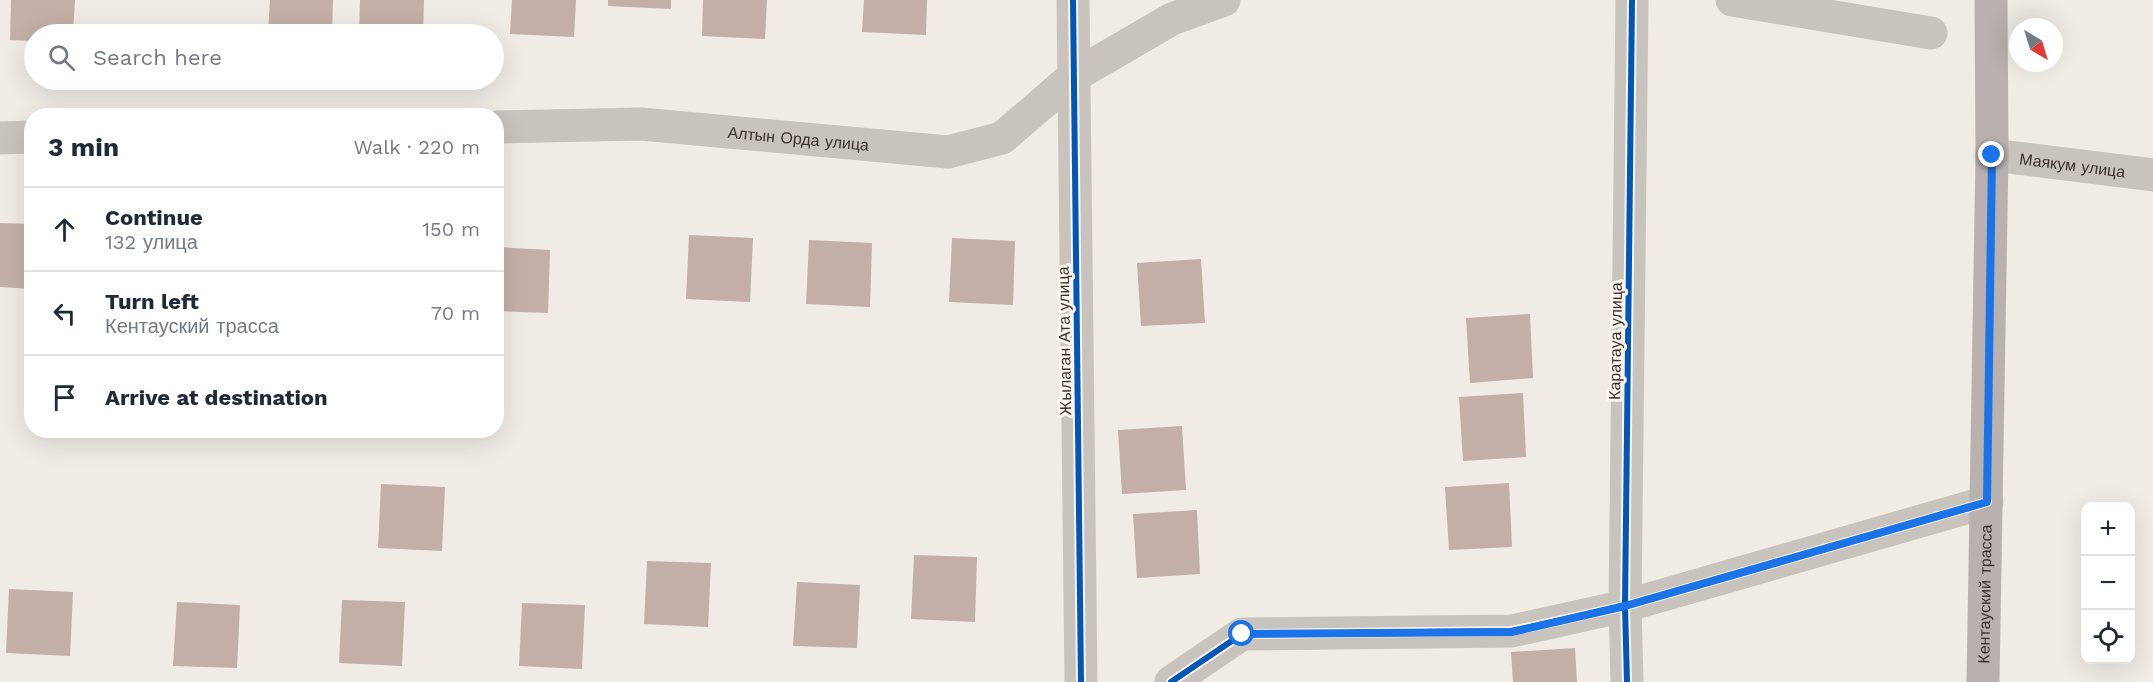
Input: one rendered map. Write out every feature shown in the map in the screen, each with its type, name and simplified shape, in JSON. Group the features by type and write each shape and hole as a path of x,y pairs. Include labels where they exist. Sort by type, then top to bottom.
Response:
{"main road":[{"name":"Кентауский трасса","path":"1983,682 1992,155 1991,0"}],"street":[{"name":"Жылаган Ата улица","path":"1073,0 1082,682"},
{"name":"Алтын Орда улица","path":"504,127 641,124 948,152 1002,138 1074,76 1172,19 1224,0"},
{"name":"Каратауа улица","path":"1628,682 1625,606 1632,0"},
{"path":"1732,0 1931,33"},
{"path":"0,138 24,137"},
{"name":"Маякум улица","path":"1992,155 2153,175"},
{"path":"1171,682 1242,634 1512,632 1625,606 1987,502"}],"building":[{"path":"11,0 75,0 74,24 24,24 24,41 10,40"},
{"path":"270,0 333,0 332,24 269,24"},
{"path":"360,0 424,0 423,24 359,24"},
{"path":"512,0 576,0 574,37 510,34"},
{"path":"608,0 671,0 671,9 608,6"},
{"path":"703,0 767,0 765,39 702,36"},
{"path":"864,0 927,0 926,35 862,32"},
{"path":"0,223 24,224 24,288 0,287"},
{"path":"689,235 753,238 750,302 686,299"},
{"path":"952,238 1015,241 1013,305 949,302"},
{"path":"809,240 872,243 870,307 806,304"},
{"path":"504,247 550,250 548,313 504,311"},
{"path":"1201,259 1205,323 1141,326 1137,263"},
{"path":"1530,314 1533,378 1470,383 1466,318"},
{"path":"1523,393 1526,457 1463,461 1459,397"},
{"path":"1182,426 1186,490 1122,494 1118,430"},
{"path":"1509,483 1512,547 1449,550 1445,487"},
{"path":"381,484 445,487 442,551 378,548"},
{"path":"1197,510 1200,574 1137,578 1133,514"},
{"path":"914,555 977,557 975,622 911,619"},
{"path":"647,561 711,563 708,627 644,624"},
{"path":"797,582 860,585 857,648 793,646"},
{"path":"9,589 73,592 70,656 6,653"},
{"path":"342,600 405,602 402,666 339,663"},
{"path":"177,602 240,605 237,668 173,666"},
{"path":"522,603 585,605 582,669 519,666"},
{"path":"1575,648 1577,682 1513,682 1511,652"}],"cycle path":[{"path":"1073,0 1081,682"},
{"path":"1627,682 1625,606 1632,0"},
{"path":"1171,682 1242,634 1512,631 1625,606 1987,502"}],"route":[{"path":"1242,634 1512,632 1625,606 1987,502 1992,155"}]}
